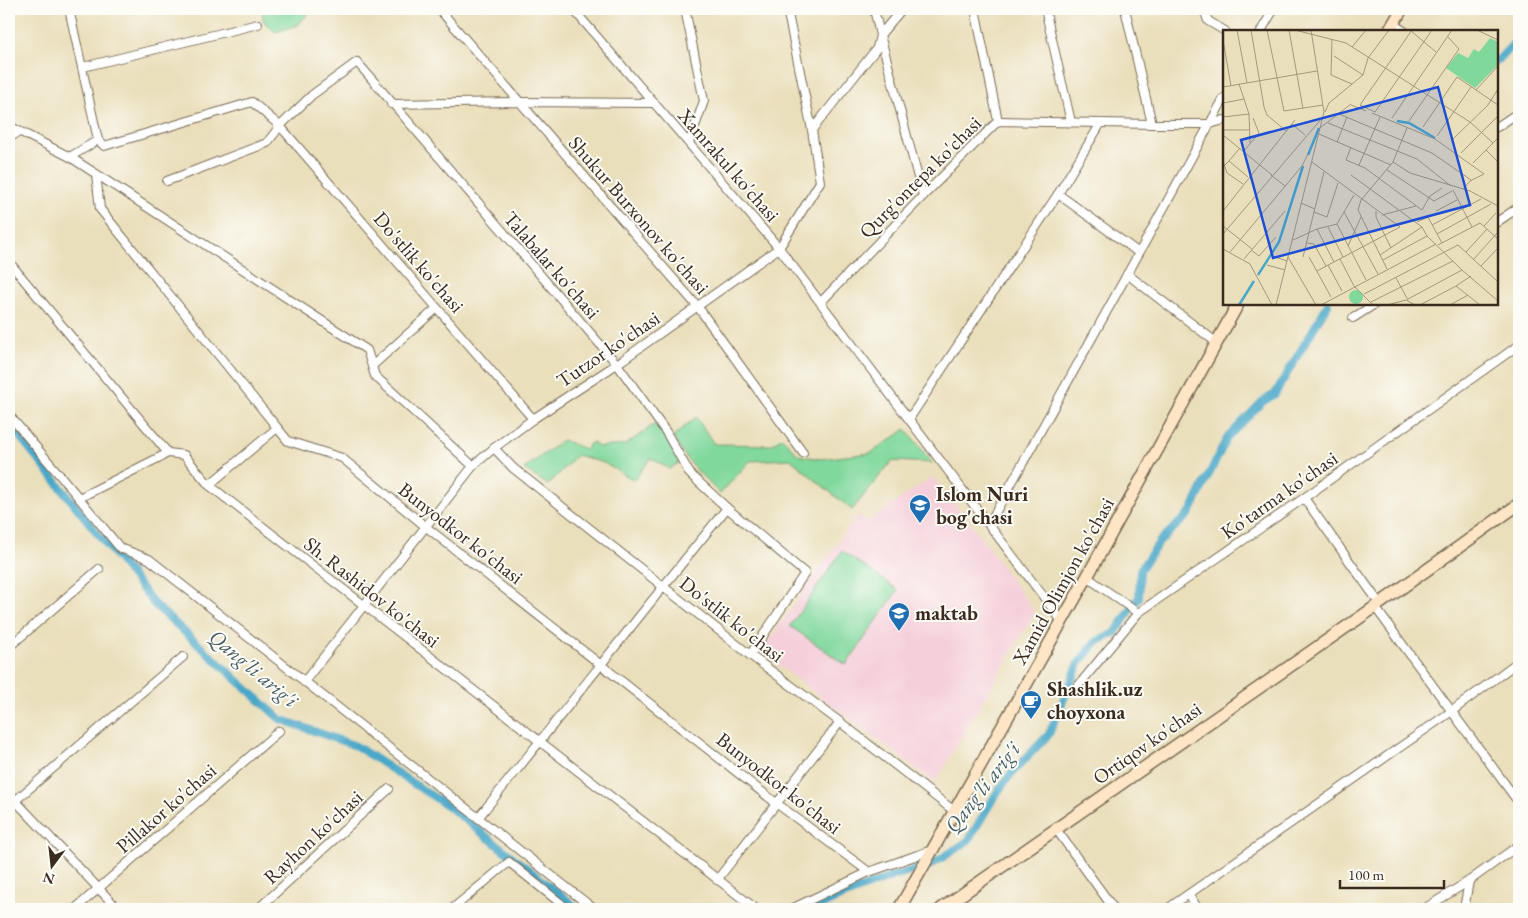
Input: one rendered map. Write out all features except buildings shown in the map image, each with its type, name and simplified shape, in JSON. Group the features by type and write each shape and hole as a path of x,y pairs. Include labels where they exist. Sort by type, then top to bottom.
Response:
{"main road":[{"path":"1391,28 1402,9"},
{"name":"Xamid Olimjon ko'chasi","path":"899,909 1087,577 1237,305"},
{"name":"Ortiqov ko'chasi","path":"941,909 1378,606 1519,504"}],"street":[{"path":"69,9 98,140 70,157"},
{"name":"Shukur Burxonov ko'chasi","path":"439,9 698,307 803,452"},
{"name":"Xamrakul ko'chasi","path":"573,9 779,248 1062,621"},
{"path":"685,9 704,101 689,143"},
{"name":"Tutzor ko'chasi","path":"304,682 473,466 494,448 533,420 698,307 779,248 820,182 812,130 786,9"},
{"path":"874,9 923,196"},
{"path":"812,130 877,48 880,35 902,9"},
{"path":"974,9 998,121"},
{"path":"1046,9 1071,122"},
{"path":"1125,9 1152,124"},
{"path":"1204,9 1208,21 1223,30"},
{"path":"1263,30 1274,9"},
{"path":"83,67 258,24"},
{"name":"Talabalar ko'chasi","path":"280,126 312,96 357,62 391,104 616,364 666,432 690,474 727,508 805,573 750,655"},
{"path":"989,524 1223,100"},
{"name":"Do'stlik ko'chasi","path":"98,140 104,146 252,102 280,126 533,420"},
{"path":"391,104 519,102 654,103"},
{"path":"1498,126 1519,112"},
{"name":"Qurg'ontepa ko'chasi","path":"821,302 998,121 1210,124 1223,120"},
{"path":"909,419 1058,194 1101,123"},
{"path":"9,126 70,157 368,350 375,376 473,466"},
{"path":"167,181 267,143 280,126"},
{"path":"9,138 19,132"},
{"name":"Bunyodkor ko'chasi","path":"96,174 100,209 288,441 342,458 776,803 869,872"},
{"path":"1058,194 1139,253"},
{"path":"1498,221 1519,207"},
{"name":"Sh. Rashidov ko'chasi","path":"9,262 168,453 184,455 209,485 756,909"},
{"path":"1127,274 1217,343"},
{"path":"1354,318 1374,305"},
{"path":"372,366 437,308"},
{"name":"Ko'tarma ko'chasi","path":"1074,691 1133,610 1304,498 1519,344"},
{"path":"9,414 120,548 149,559 594,909"},
{"path":"209,485 277,428"},
{"name":"Do'stlik ko'chasi","path":"494,448 513,468 750,655 840,722 954,812"},
{"path":"79,498 168,453"},
{"path":"1304,498 1452,712 1519,802"},
{"path":"478,818 663,585 727,508"},
{"path":"9,647 99,569"},
{"path":"1087,577 1133,610"},
{"path":"118,909 11,800 183,657"},
{"path":"1167,909 1452,712 1519,662"},
{"path":"717,880 840,722"},
{"name":"Pillakor ko'chasi","path":"75,909 279,731"},
{"name":"Rayhon ko'chasi","path":"258,909 389,788"},
{"path":"1056,830 1114,909"},
{"path":"1424,909 1469,881 1519,845"},
{"path":"791,909 869,872 932,850"},
{"path":"452,909 508,862 567,909"},
{"path":"1464,909 1469,881"},
{"path":"1188,895 1198,909"}],"shaded area":[{"name":"maktab","path":"932,477 972,525 1035,612 935,783 761,652 858,514 867,522"}],"green space":[{"path":"263,9 312,9 298,25 276,32 263,20"},
{"path":"696,417 714,444 771,445 782,437 798,455 820,459 871,453 906,429 932,463 892,461 852,510 790,459 750,461 720,494 688,460 673,437"},
{"path":"655,424 663,433 679,463 669,469 651,458 634,480 604,463 577,455 548,485 524,469 563,440 585,449 592,442 599,447 625,445"},
{"path":"842,551 898,590 846,665 790,626"}],"waterway":[{"name":"Qang'li arig'i","path":"1498,60 1519,38"},
{"name":"Qang'li arig'i","path":"815,909 893,876 931,865 968,841 996,794 1011,774 1049,734 1079,663 1096,642 1115,633 1139,597 1140,570 1160,541 1190,513 1227,438 1262,402 1275,394 1327,305"},
{"name":"Qang'li arig'i","path":"9,423 155,605 280,719 356,746 452,809 578,909"}],"place":[{"name":"Islom Nuri bog'chasi","path":"920,524"},
{"name":"maktab","path":"899,632"},
{"name":"Shashlik.uz choyxona","path":"1031,720"}]}
